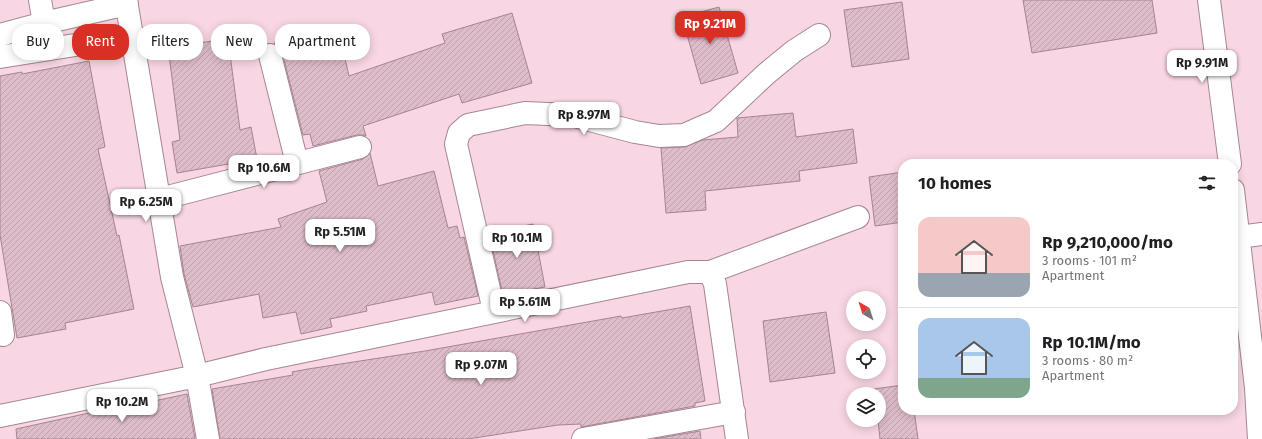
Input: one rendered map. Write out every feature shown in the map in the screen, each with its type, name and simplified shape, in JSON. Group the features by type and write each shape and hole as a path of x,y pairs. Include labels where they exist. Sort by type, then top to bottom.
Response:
{"street":[{"path":"40,0 44,23"},
{"path":"1209,0 1229,159"},
{"path":"0,35 127,2 172,277 197,376 208,439"},
{"path":"494,311 456,144 459,133 468,125 524,113 571,115 635,132 653,135 684,135 716,121 766,74 794,51 819,35"},
{"path":"0,57 132,36"},
{"path":"270,55 297,163"},
{"path":"160,199 360,147"},
{"path":"0,416 197,376 266,359 494,311 688,272 710,272 858,217"},
{"path":"1238,229 1256,388 1259,439"},
{"path":"1239,237 1262,234"},
{"path":"710,272 715,284 737,439"},
{"path":"0,312 3,335"},
{"path":"583,439 734,412"}],"building":[{"path":"1023,0 1152,0 1157,33 1032,53"},
{"path":"902,2 909,59 852,67 844,10"},
{"path":"719,7 738,73 701,84 682,17"},
{"path":"512,13 532,83 462,103 459,94 363,126 366,136 357,135 313,146 310,134 303,135 284,60 345,60 349,76 445,43 442,34"},
{"path":"211,41 211,60 231,60 240,130 251,127 257,159 177,173 172,142 180,140 170,60 203,60 203,42"},
{"path":"89,61 105,147 98,149 117,236 119,235 134,309 65,323 66,329 17,338 0,235 0,76 22,72 22,74"},
{"path":"793,113 796,137 853,129 857,163 799,171 800,181 705,191 706,210 666,213 661,148 684,147 703,140 738,137 737,118"},
{"path":"370,153 378,186 434,171 448,228 457,226 460,238 464,237 478,296 435,305 432,292 366,306 367,311 330,319 332,327 301,334 296,312 263,318 259,294 193,307 184,274 180,246 281,227 278,219 327,202 319,171 363,159"},
{"path":"898,173 898,223 875,226 869,177"},
{"path":"533,224 545,287 503,295 489,233"},
{"path":"690,306 705,401 695,403 695,406 581,427 581,424 558,425 468,439 220,439 212,389 293,375 292,372 308,369 425,351 621,316 622,318"},
{"path":"826,312 835,373 770,382 763,321"},
{"path":"898,386 898,415 915,415 918,439 880,439 879,427 886,427 886,387"},
{"path":"187,394 195,439 17,439 16,429 107,409 107,411"},
{"path":"700,431 701,439 654,439"}]}
